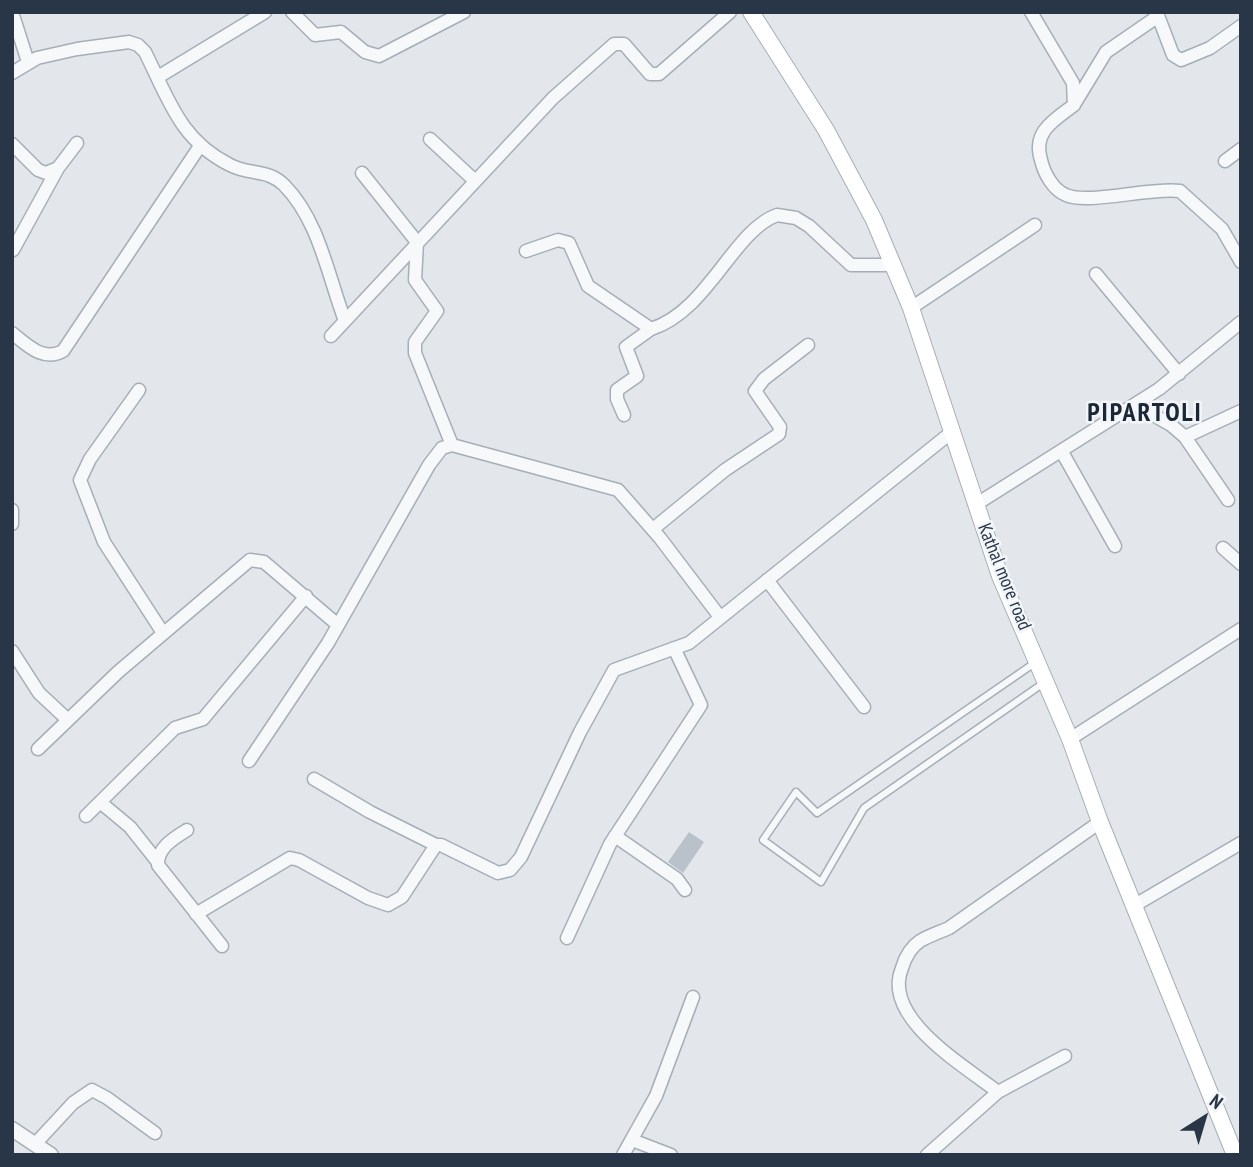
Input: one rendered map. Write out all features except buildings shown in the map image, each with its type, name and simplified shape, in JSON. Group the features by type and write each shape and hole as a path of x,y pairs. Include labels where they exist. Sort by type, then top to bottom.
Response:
{"main road":[{"name":"Kathal more road","path":"751,12 826,130 874,220 911,309 1000,576 1070,739 1100,822 1236,1155"}],"street":[{"path":"12,12 28,62"},
{"path":"158,77 265,12"},
{"path":"292,12 315,35 341,32 365,52 379,56 464,12"},
{"path":"331,336 553,98 614,44 624,44 650,74 660,74 730,12"},
{"path":"1031,12 1073,83 1074,105"},
{"path":"1157,13 1154,19 1106,52 1074,105 1048,124 1039,140 1041,160 1056,189 1075,197 1180,191 1223,229 1241,262"},
{"path":"1157,13 1173,55 1181,60 1210,48 1241,26"},
{"path":"12,73 28,62 77,49 134,43 142,48 185,132 200,146 237,168 271,174 303,207 345,321"},
{"path":"430,139 474,180"},
{"path":"13,250 58,168 77,143"},
{"path":"12,144 38,170 46,173 58,168"},
{"path":"12,333 43,355 54,356 63,351 200,146"},
{"path":"1225,161 1241,149"},
{"path":"362,173 416,242 415,280 437,311 416,339 415,353 452,445"},
{"path":"624,415 617,399 617,390 637,376 626,347 702,295 751,234 776,215 796,218 809,226 851,265 893,265"},
{"path":"911,309 1035,225"},
{"path":"526,251 558,240 569,243 587,286 651,328"},
{"path":"1096,274 1179,374"},
{"path":"975,505 1136,405 1179,374 1241,322"},
{"path":"653,529 725,470 779,434 780,427 755,391 764,379 807,345"},
{"path":"139,390 90,459 80,480 104,541 163,633"},
{"path":"1136,405 1171,425 1185,437 1228,500"},
{"path":"1185,437 1241,411"},
{"path":"314,779 370,812 436,845 498,873 510,870 521,858 580,732 614,670 689,643 953,431"},
{"path":"249,761 338,625 429,464 442,448 452,445 618,490 653,529 720,617"},
{"path":"1062,452 1115,546"},
{"path":"12,510 12,524"},
{"path":"1223,548 1241,564"},
{"path":"38,748 163,633 250,560 264,562 338,625"},
{"path":"767,580 864,707"},
{"path":"86,816 175,728 203,719 306,596"},
{"path":"1070,739 1239,632"},
{"path":"567,938 615,836 701,705 674,648"},
{"path":"12,651 39,693 68,720"},
{"path":"100,802 130,827 157,861 161,871 222,946"},
{"path":"998,1092 914,1023 901,997 899,974 907,956 922,940 949,928 1100,822"},
{"path":"157,861 169,841 187,830"},
{"path":"615,836 677,879 685,890"},
{"path":"1136,905 1241,843"},
{"path":"196,914 290,858 299,860 382,904 391,904 402,897 436,845"},
{"path":"623,1155 656,1096 693,997"},
{"path":"927,1155 998,1092 1065,1056"},
{"path":"36,1143 78,1098 92,1090 155,1133"},
{"path":"12,1129 51,1155"},
{"path":"632,1140 671,1155"}],"lane":[{"path":"1037,661 817,813 796,792 763,840 821,882 864,808 1046,681"}],"district":[{"name":"PIPARTOLI","path":"1145,414"}]}
